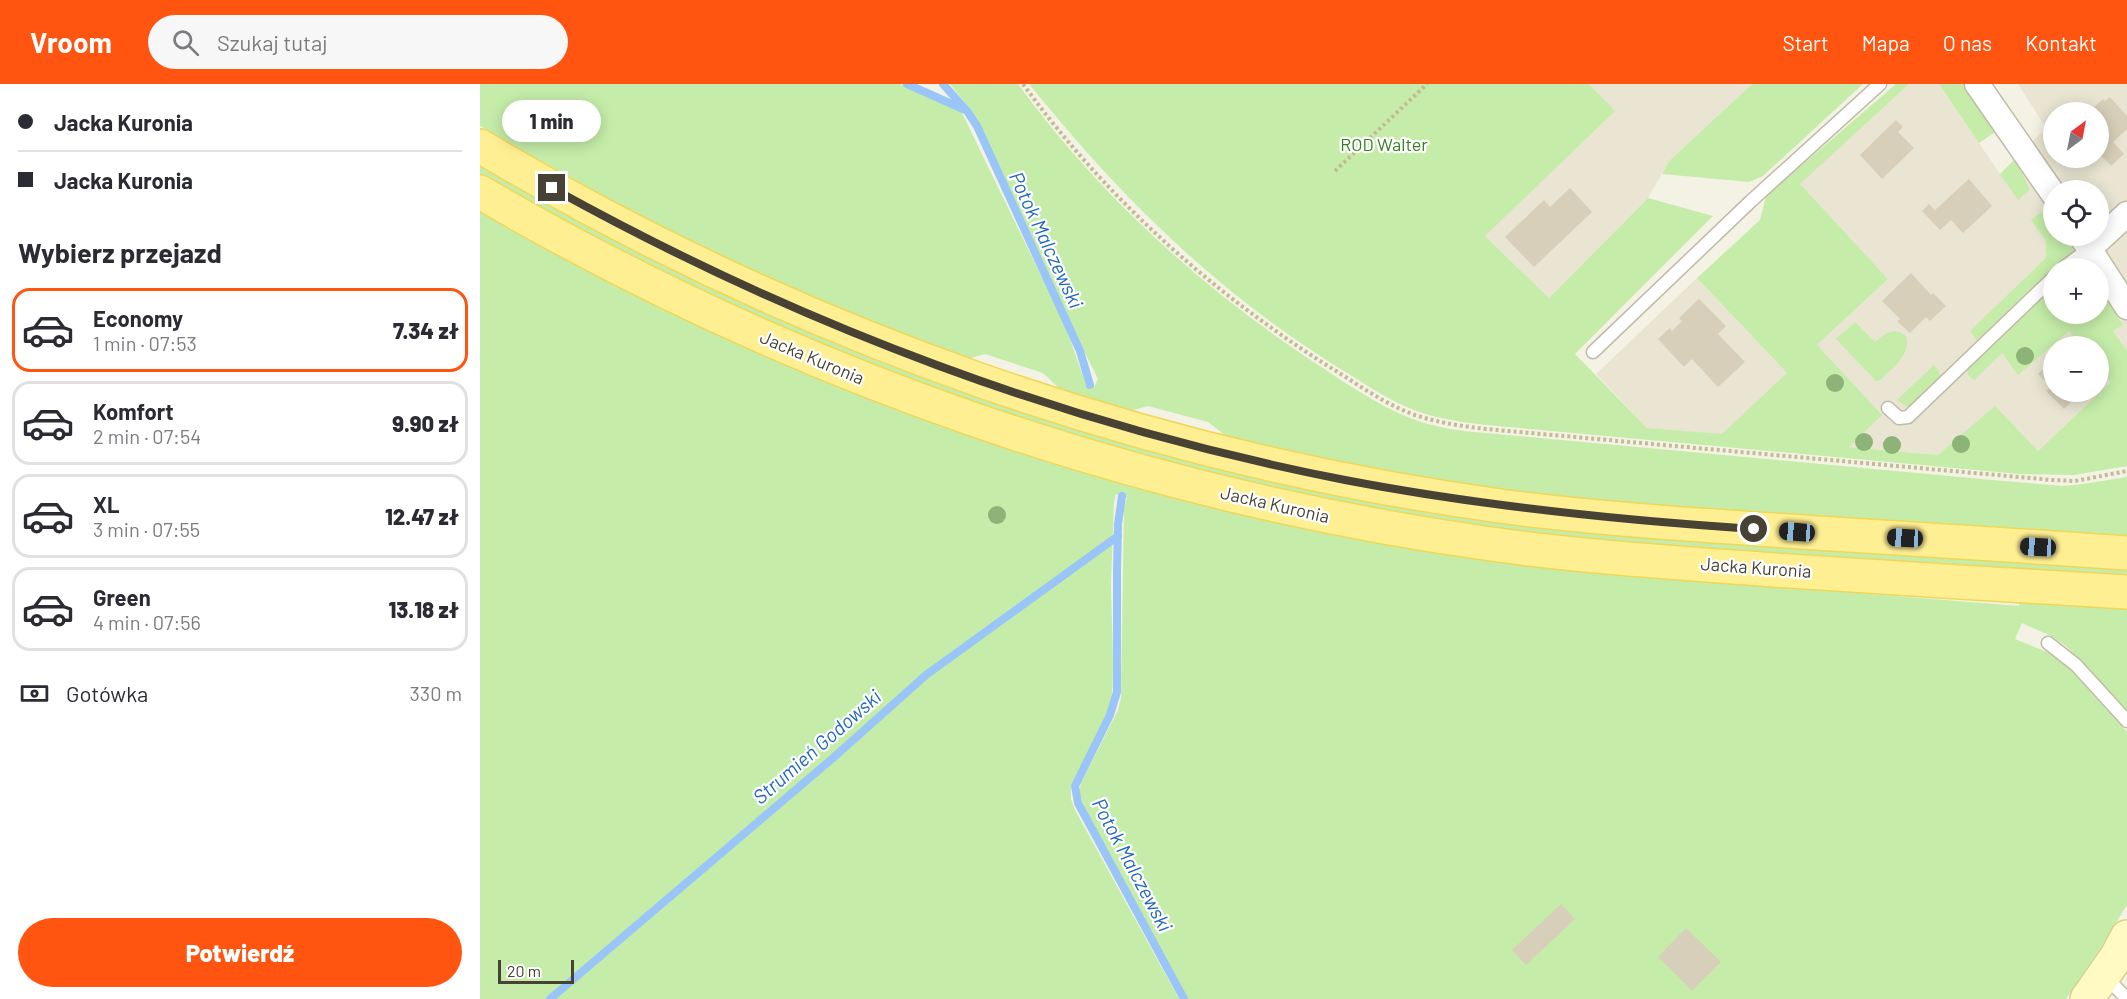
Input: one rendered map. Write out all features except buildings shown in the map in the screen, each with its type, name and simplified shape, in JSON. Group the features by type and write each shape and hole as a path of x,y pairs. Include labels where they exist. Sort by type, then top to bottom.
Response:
{"main road":[{"path":"480,146 666,249 801,311 883,345 1002,388 1195,446 1344,480 1531,510 1680,524 2127,553"},
{"name":"Jacka Kuronia","path":"480,192 564,240 677,298 773,342 868,381 957,415 1064,450 1241,498 1378,526 1532,550 1664,562 2127,592"}],"street":[{"path":"1977,84 2044,180"},
{"path":"2109,226 2127,214"},
{"path":"2088,246 2127,308"},
{"path":"2095,987 2127,938"}],"lane":[{"path":"1593,352 1751,201 1880,84"},
{"path":"2072,258 2082,246"},
{"path":"1888,408 1899,418 1908,417 2043,288"},
{"path":"2048,643 2076,665 2127,721"},
{"path":"2095,987 2127,999"}],"path":[{"path":"1023,84 1090,166 1184,259 1262,322 1367,390 1413,414 1449,424 1486,429 2052,480 2075,481 2127,471"},
{"path":"1335,171 1427,84"}],"shaded area":[{"path":"1534,84 1752,84 1669,161 1648,198 1549,298 1485,236 1512,106"},
{"path":"1909,84 1939,84 2000,174 2043,131 2043,168 2109,168 2109,102 2043,102 2043,123 2018,84 2127,84 2127,367 2109,384 2109,336 2043,336 2043,402 2090,402 2025,463 1647,428 1596,374 1697,278 1787,373 1888,279 1799,184"}],"green space":[{"path":"480,84 900,84 961,111 1065,325 1086,385 1094,387 1098,379 971,110 950,84 1018,84 1081,163 1116,200 1190,269 1270,332 1312,361 1372,399 1410,418 1438,427 1467,431 2063,486 2127,477 2127,537 1599,503 1418,479 1230,439 1208,422 1148,406 1126,412 1061,390 1043,373 985,354 964,360 799,293 628,210 480,126"},
{"name":"ROD Walter","path":"1029,84 1589,84 1615,111 1485,236 1549,298 1648,198 1713,216 1575,354 1647,428 1722,434 1787,373 1697,278 1760,220 1766,196 1896,84 1909,84 1800,184 1888,279 1817,345 1882,415 1849,447 1938,455 1995,406 2038,451 2090,402 2109,402 2109,384 2111,382 2109,380 2109,336 2073,336 2069,331 2063,336 2043,336 2043,353 2018,375 2002,353 1974,380 1968,375 1967,368 2043,296 2043,324 2109,324 2109,303 2123,325 2113,331 2127,351 2127,466 2074,475 2019,474 1486,425 1428,415 1393,400 1331,363 1246,303 1168,236 1132,201"},
{"path":"1752,84 1863,84 1763,176 1749,182 1662,174 1669,161"},
{"path":"1939,84 1965,84 1998,130 1979,143"},
{"path":"2015,159 2030,190 2018,200 2000,174"},
{"path":"480,162 1144,447 2127,566 2127,578 1668,548 1438,522 1214,476 1020,421 789,334 562,223 480,175"},
{"path":"480,207 924,417 1649,576 2019,606 2020,598 2127,606 2127,710 2066,646 2051,636 2022,623 2015,639 2049,653 2066,665 2127,732 2127,905 2066,999 1187,999 1089,817 1079,793 1081,783 1118,710 1121,698 1124,506 1127,498 1116,494 1111,584 1112,703 1071,788 1071,799 1179,999 480,999"},
{"path":"2043,211 2043,237 2031,220"},
{"path":"2046,246 2071,246 2074,251 2066,258 2046,258"},
{"path":"2043,261 2043,279 1977,340 1970,331"},
{"path":"1855,322 1875,342 1894,331 1906,336 1907,343 1903,355 1879,381 1876,381 1836,339"},
{"path":"1934,365 1941,376 1908,407 1897,400"}],"waterway":[{"name":"Potok Malczewski","path":"907,84 963,109"},
{"name":"Potok Malczewski","path":"943,84 977,126 1080,351 1090,385"},
{"name":"Potok Malczewski","path":"1122,496 1118,524 1117,692 1110,715 1075,786 1078,803 1184,999"},
{"name":"Strumień Godowski","path":"550,999 833,758 926,675 1118,536"}],"route":[{"path":"552,188 666,249 822,320 883,345 1002,388 1138,430 1195,446 1344,480 1424,494 1559,513 1754,529"}]}
